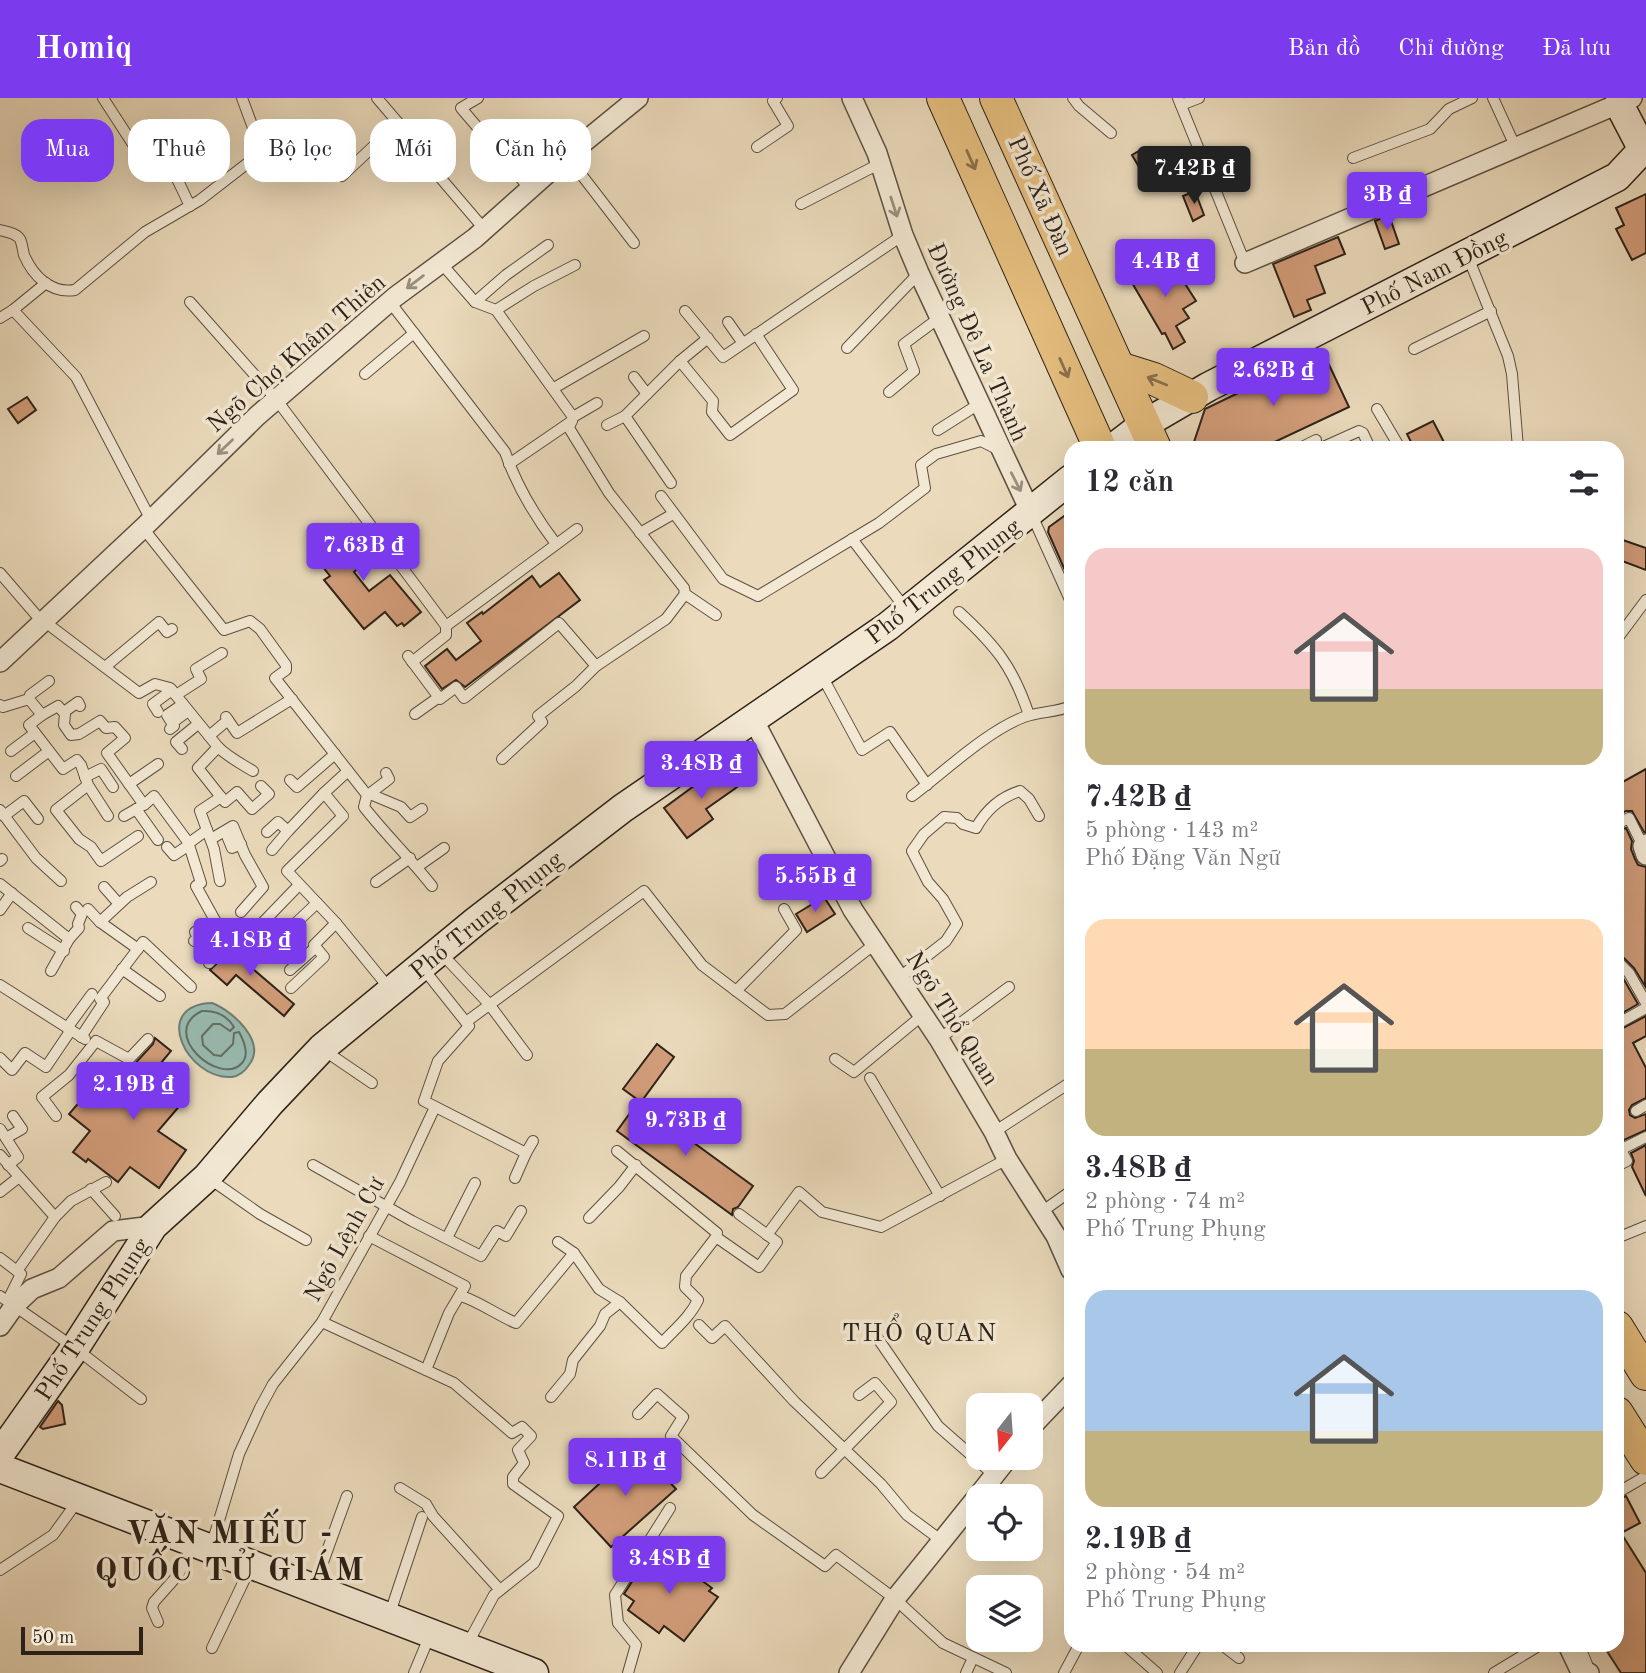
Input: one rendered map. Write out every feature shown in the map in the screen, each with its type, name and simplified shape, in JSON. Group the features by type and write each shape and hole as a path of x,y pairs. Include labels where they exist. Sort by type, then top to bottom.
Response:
{"main road":[{"name":"Phố Xã Đàn","path":"943,98 1097,441"},
{"name":"Phố Xã Đàn","path":"996,98 1149,436"},
{"path":"1119,368 1154,379 1192,397"},
{"path":"1624,1338 1646,1374"}],"street":[{"name":"Ngõ Chợ Khâm Thiên","path":"591,136 638,98"},
{"name":"Đường Đê La Thành","path":"852,98 881,163 903,235 919,273 1031,513"},
{"path":"1245,263 1626,101 1645,151"},
{"name":"Phố Nam Đồng","path":"1149,436 1192,397 1617,177 1645,151"},
{"name":"Ngõ Chợ Khâm Thiên","path":"0,662 276,400 390,302 485,230 538,182"},
{"name":"Phố Trung Phụng","path":"0,1454 75,1348 153,1226 207,1177 270,1103 322,1048 430,959 623,808 907,611 1064,485"},
{"name":"Ngõ Thổ Quan","path":"753,719 853,910 940,1039 1007,1159 1056,1236 1064,1254"},
{"path":"1,1324 8,1301 58,1278 113,1231 153,1226"},
{"path":"1043,1416 1064,1397"},
{"path":"0,1468 203,1544 529,1672"},
{"path":"988,1484 999,1470"},
{"path":"849,1673 895,1599 966,1511"},
{"path":"1571,1652 1579,1668 1590,1673"}],"lane":[{"path":"103,98 128,137"},
{"path":"242,98 250,119"},
{"path":"377,98 395,119"},
{"path":"478,98 461,108 530,189"},
{"path":"757,147 788,126 773,101 777,98"},
{"path":"1073,98 1111,133"},
{"path":"1199,98 1180,102 1245,263"},
{"path":"1353,158 1430,130 1449,109 1472,98"},
{"path":"1493,98 1516,148"},
{"path":"356,163 370,150"},
{"path":"801,204 881,163"},
{"path":"0,230 19,239 31,269 46,283 60,291 75,290 145,232 190,206 244,166"},
{"path":"179,182 190,206"},
{"path":"444,182 485,230"},
{"path":"587,182 634,243"},
{"path":"685,311 723,357 903,235"},
{"path":"475,302 506,275 548,245"},
{"path":"1467,255 1503,341 1512,374 1517,441"},
{"path":"441,262 475,302 496,310 554,388 573,419"},
{"path":"496,310 575,265"},
{"path":"847,348 919,273"},
{"path":"0,318 46,283"},
{"path":"190,302 276,400 446,626 446,635 410,659 439,697"},
{"path":"390,302 505,452 514,479 528,505 556,544"},
{"path":"13,310 76,377 148,524 224,630 250,621 260,629 286,664 286,670 275,678 368,794 401,807 410,817 422,808"},
{"path":"1415,349 1491,311"},
{"path":"888,392 914,371 904,344 939,318"},
{"path":"728,322 742,342"},
{"path":"365,374 414,333"},
{"path":"680,361 713,401 712,412 730,435 793,390 756,334"},
{"path":"554,388 644,336"},
{"path":"607,425 625,416 680,361 708,338"},
{"path":"634,377 647,394"},
{"path":"509,464 597,403"},
{"path":"938,430 979,404"},
{"path":"1377,409 1396,441"},
{"path":"625,416 671,483"},
{"path":"573,419 569,428 609,493 684,588 685,594 716,615"},
{"path":"1328,441 1359,431 1367,441"},
{"path":"661,496 723,579 754,595 762,594 879,523 925,488 921,465 936,454 981,441 1000,450"},
{"name":"Đường Đê La Thành","path":"1031,513 1064,586"},
{"path":"640,533 673,514"},
{"path":"446,626 577,529"},
{"path":"852,538 907,611"},
{"path":"0,573 44,622 139,693 155,684 180,700 229,758 234,758 253,771"},
{"path":"502,759 542,722 538,716 596,666 666,619 685,594"},
{"path":"1624,630 1646,600"},
{"path":"959,612 982,633 1003,658 1018,683 1029,715"},
{"path":"105,667 159,622 167,632 172,629"},
{"path":"415,714 456,687 464,698 559,623 596,666"},
{"path":"171,726 167,715 201,679 196,669 222,653"},
{"path":"820,673 862,750 890,733 926,785"},
{"path":"0,705 3,707 29,699 30,695 50,681"},
{"path":"29,699 42,715"},
{"path":"209,736 227,719 237,733 292,699"},
{"path":"158,712 153,704 180,700"},
{"path":"64,712 78,702 80,706"},
{"path":"108,816 86,781 77,760 63,769 29,725 58,706 65,714 64,726 71,735 79,734 100,721 106,728 115,727 129,734 100,759 104,767 86,781 56,810 79,839 91,847 102,861 138,836"},
{"path":"912,796 991,736 1029,715 1064,709"},
{"path":"182,749 176,742 198,724"},
{"path":"11,751 35,733"},
{"path":"218,747 198,768 225,802 237,792 252,809 269,794 261,786"},
{"path":"16,776 49,751"},
{"path":"107,753 129,784 158,840"},
{"path":"290,780 297,787 335,754"},
{"path":"129,784 158,764"},
{"path":"101,769 113,787"},
{"path":"272,850 348,771"},
{"path":"386,773 389,779 368,794 364,807 393,844 413,862 432,886"},
{"path":"900,977 946,940 957,924 943,899 928,882 912,851 924,834 944,817 957,818 963,824 976,828 1006,795 1020,791 1029,799 1039,816"},
{"path":"324,793 343,816 287,871 336,923 391,991"},
{"path":"124,816 154,796 189,844 201,883 196,886 222,933"},
{"path":"220,881 200,811 221,797"},
{"path":"38,819 24,801 2,813 36,858 61,881"},
{"path":"1624,820 1629,818 1645,848"},
{"path":"267,832 278,822 288,831"},
{"path":"167,847 174,855 189,844 225,831 232,848 242,844 263,887 241,912"},
{"path":"376,882 444,848"},
{"path":"100,922 119,904 151,882"},
{"path":"0,884 69,939"},
{"path":"209,963 235,935 244,943 299,885"},
{"path":"104,887 119,904"},
{"path":"466,1022 643,891 702,965 768,1015 785,1014 876,943"},
{"path":"0,909 12,893"},
{"path":"259,958 317,903"},
{"path":"51,971 69,939 79,928 82,914 76,907"},
{"path":"88,909 100,922 138,949"},
{"path":"736,991 796,930 784,909"},
{"path":"38,934 47,921"},
{"path":"194,941 198,938 195,932 214,921"},
{"path":"291,988 324,957 314,945 336,923"},
{"path":"28,928 64,951"},
{"path":"81,1037 104,1002 100,999 143,942 191,987"},
{"path":"290,970 316,947"},
{"path":"430,959 489,1004 527,1055"},
{"path":"430,959 469,1026 438,1061 424,1101 526,1153"},
{"path":"1624,968 1646,1006 1624,1020"},
{"path":"122,969 160,996"},
{"path":"0,985 94,1045"},
{"path":"940,1039 1009,987"},
{"path":"0,1058 12,1070 25,1053 46,1067 92,994"},
{"path":"835,1059 853,1072 924,1014"},
{"path":"56,1116 42,1097 69,1075 96,1041 130,1059 148,1040"},
{"path":"322,1048 372,1083"},
{"path":"870,1078 940,1196"},
{"path":"994,1132 1064,1087"},
{"path":"1636,1111 1646,1105"},
{"name":"Ngõ Lệnh Cư","path":"158,1622 152,1608 155,1602 203,1544 260,1408 273,1384 322,1322 386,1206 435,1107"},
{"path":"8,1165 18,1157 3,1133 22,1129 13,1116"},
{"path":"1624,1144 1646,1137"},
{"path":"514,1178 533,1141"},
{"path":"558,1242 574,1253 599,1289 620,1302 662,1343 695,1307 698,1300 685,1287 686,1276 717,1233 617,1151"},
{"path":"0,1155 55,1217"},
{"path":"767,1235 799,1192 822,1212 881,1227 1007,1159"},
{"path":"313,1165 481,1256 497,1231 506,1236 521,1211"},
{"path":"589,1219 636,1165"},
{"path":"0,1192 19,1177"},
{"path":"207,1177 260,1214 306,1240"},
{"path":"18,1271 55,1217 71,1201 106,1182"},
{"path":"447,1238 475,1183"},
{"path":"91,1189 115,1216"},
{"path":"1040,1213 1064,1196"},
{"path":"716,1237 759,1267 777,1242 739,1214"},
{"path":"1624,1235 1646,1226"},
{"path":"369,1237 465,1286 449,1313 426,1370"},
{"path":"461,1296 516,1323 574,1253"},
{"path":"0,1258 21,1275 8,1301 141,1399"},
{"path":"551,1397 570,1374 573,1360 600,1326 606,1314 620,1302"},
{"path":"322,1322 454,1383 512,1433 522,1427 531,1436 518,1450 524,1463 513,1477 513,1484 558,1516 534,1563 494,1595 466,1646"},
{"path":"699,1325 712,1338 725,1326 794,1401 881,1484 907,1515 942,1541"},
{"path":"870,1327 939,1426 995,1476"},
{"path":"821,1473 891,1402 875,1383 859,1395"},
{"path":"638,1413 657,1394 683,1418 671,1436 753,1515 825,1566 836,1555 895,1599 943,1643 1006,1673"},
{"path":"1624,1489 1646,1476"},
{"path":"400,1488 426,1504 433,1516 499,1590"},
{"path":"313,1588 347,1496"},
{"path":"0,1570 53,1535 73,1511 79,1498"},
{"path":"628,1673 636,1645 618,1623 615,1595 670,1508"},
{"path":"389,1616 422,1517"},
{"path":"212,1648 253,1564"},
{"path":"414,1673 430,1632"},
{"path":"1064,1673 1075,1652"},
{"path":"1133,1652 1157,1673"},
{"path":"1180,1673 1194,1652"},
{"path":"1231,1652 1239,1658"},
{"path":"1494,1673 1528,1652"},
{"path":"1582,1652 1590,1673"},
{"path":"966,1673 973,1658"}],"water":[{"path":"212,1003 238,1020 251,1037 254,1047 249,1065 242,1073 232,1077 216,1075 201,1067 182,1042 179,1028 183,1016 193,1007"}],"building":[{"path":"1144,148 1163,183 1152,189 1132,155"},
{"path":"1195,191 1204,215 1193,221 1183,196"},
{"path":"1646,194 1646,253 1632,260 1616,229 1624,225 1616,208"},
{"path":"1389,215 1399,244 1385,249 1375,221"},
{"path":"1338,237 1345,254 1315,266 1325,293 1307,300 1311,310 1294,317 1273,264"},
{"path":"1168,257 1196,301 1183,309 1189,318 1176,326 1185,342 1173,349 1131,281"},
{"path":"1323,352 1349,407 1277,441 1194,441 1205,409"},
{"path":"27,397 36,410 18,423 8,409"},
{"path":"1433,421 1443,441 1410,441 1407,434"},
{"path":"1064,516 1064,568 1048,532 1049,527"},
{"path":"351,524 376,554 354,572 369,591 390,575 421,612 404,626 402,623 397,626 385,612 364,629 324,580 330,576 315,557 342,536 340,533"},
{"path":"1624,540 1646,548 1646,570 1624,562"},
{"path":"559,573 580,600 465,687 456,680 442,689 425,666 447,649 456,660 481,641 467,623 532,576 540,587"},
{"path":"724,764 740,785 706,809 713,819 687,838 664,808"},
{"path":"1646,769 1646,832 1632,811 1624,812 1624,781"},
{"path":"1624,829 1632,841 1631,849 1638,865 1646,867 1645,986 1624,958"},
{"path":"815,868 826,886 816,893 804,875"},
{"path":"824,897 835,914 807,932 796,914"},
{"path":"236,945 253,954 246,963 294,1004 284,1016 236,975 227,985 210,970"},
{"path":"1624,980 1638,1004 1624,1012"},
{"path":"1646,1016 1646,1036 1633,1043 1646,1068 1646,1098 1632,1105 1629,1110 1630,1115 1635,1118 1646,1114 1646,1130 1624,1140 1624,1027"},
{"path":"155,1038 171,1051 156,1069 188,1096 158,1131 186,1150 159,1188 130,1167 118,1182 88,1159 86,1162 73,1152 90,1131 69,1114 88,1092 98,1099 112,1082 121,1079 153,1044"},
{"path":"657,1044 674,1057 641,1102 623,1089"},
{"path":"638,1102 753,1186 738,1207 733,1209 732,1215 617,1131"},
{"path":"1646,1145 1646,1196 1632,1167 1634,1161 1631,1153"},
{"path":"58,1401 62,1405 65,1424 43,1429 40,1427"},
{"path":"638,1448 676,1489 611,1547 574,1507"},
{"path":"1626,1496 1640,1523 1624,1531"},
{"path":"1624,1538 1646,1573 1646,1673 1621,1673 1608,1652 1624,1652"},
{"path":"655,1546 712,1588 709,1591 718,1597 684,1641 664,1626 659,1633 628,1610 634,1601 624,1594"}],"district":[{"name":"THỔ QUAN","path":"920,1332"},
{"name":"VĂN MIẾU - QUỐC TỬ GIÁM","path":"230,1550"}]}
